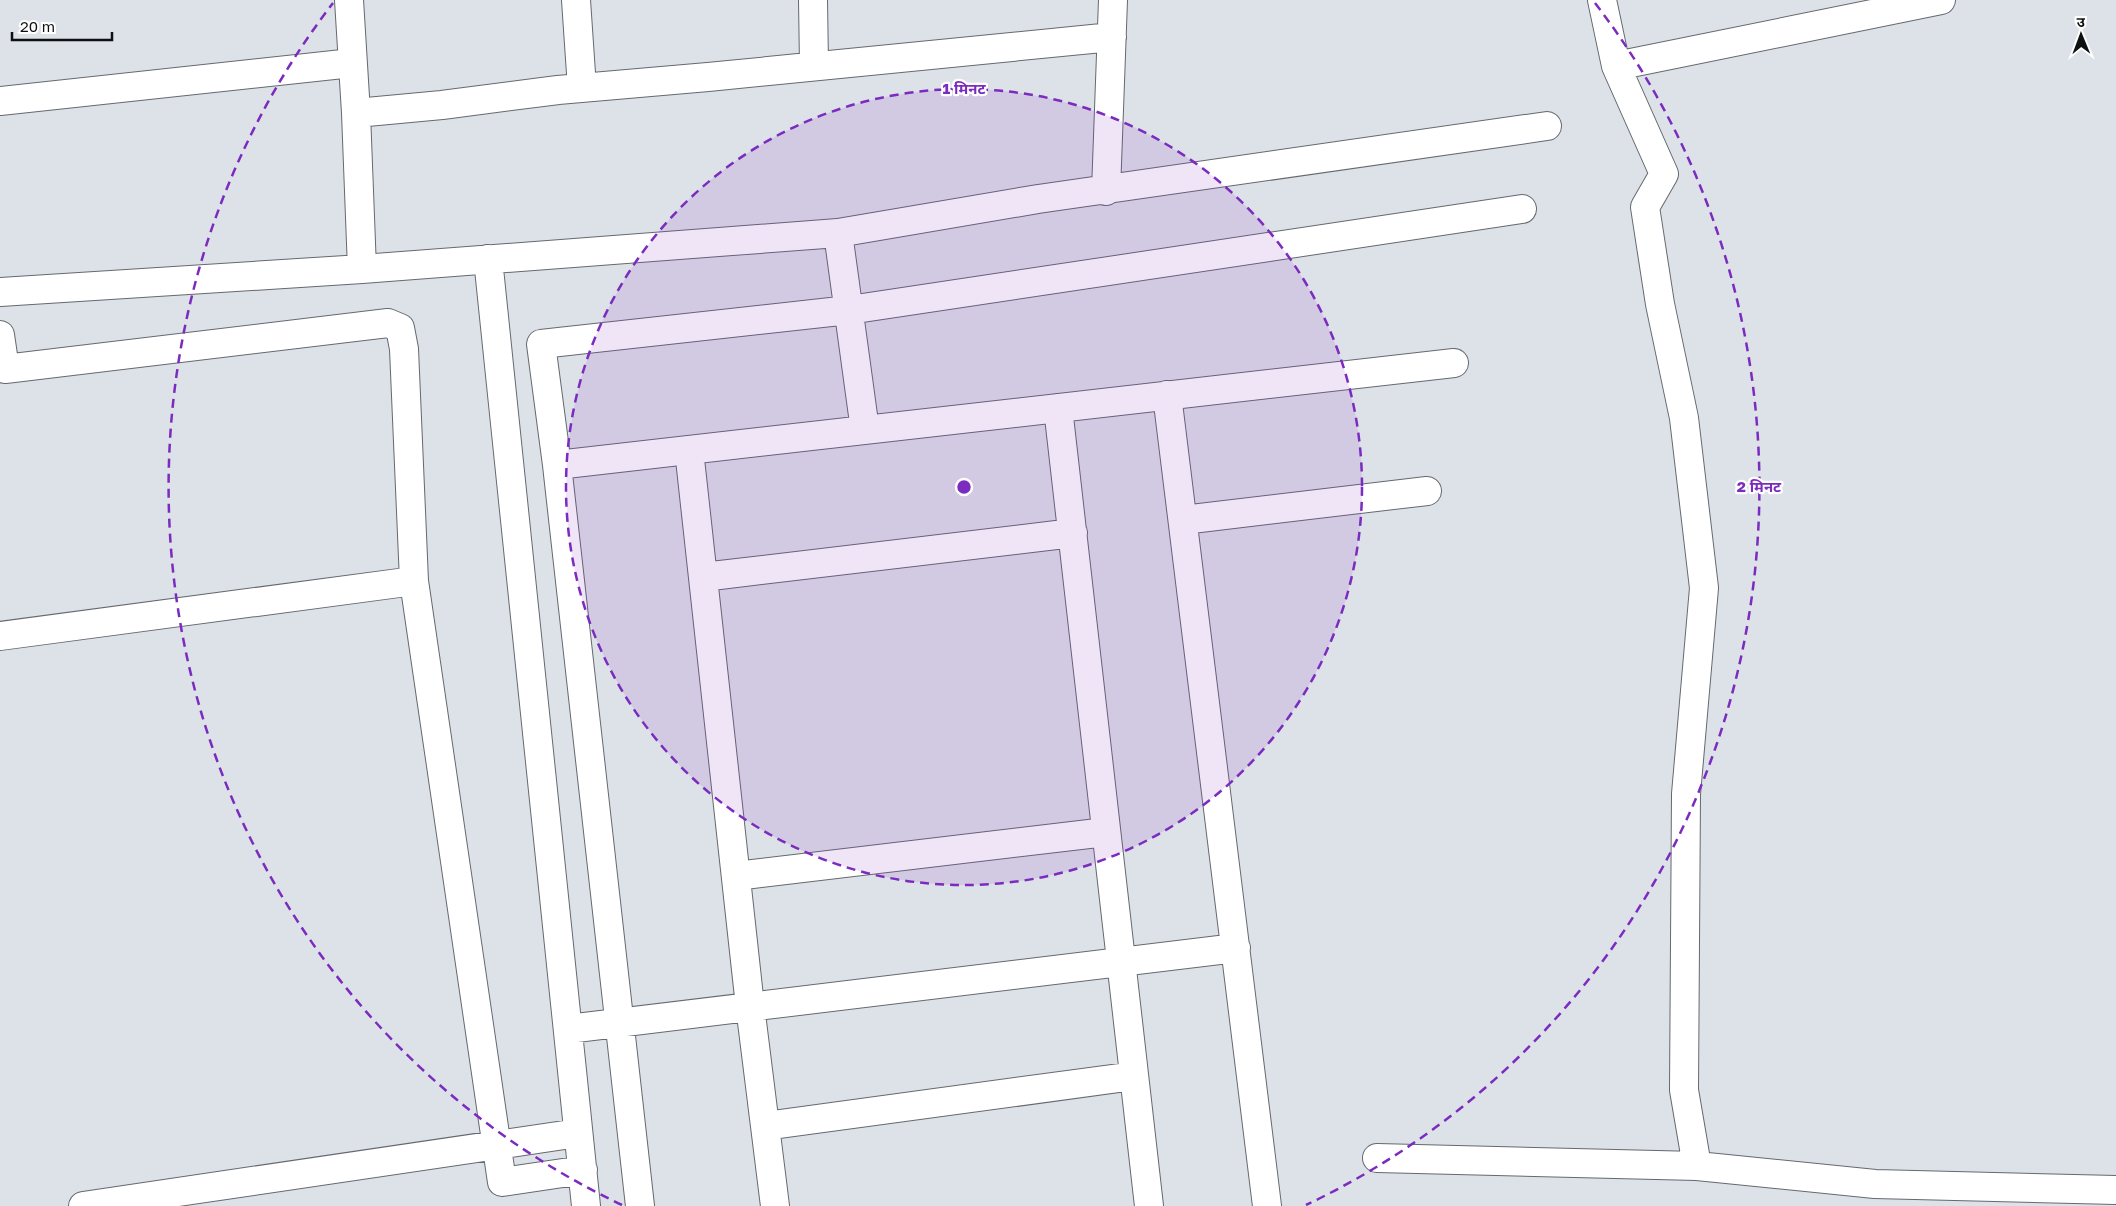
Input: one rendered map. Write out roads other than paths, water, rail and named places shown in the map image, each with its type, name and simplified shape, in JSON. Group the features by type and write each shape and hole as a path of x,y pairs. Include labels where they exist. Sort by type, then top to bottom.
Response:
{"street":[{"path":"349,0 356,113 362,269"},
{"path":"576,0 582,88"},
{"path":"813,0 814,65"},
{"path":"1106,191 1113,0"},
{"path":"1602,0 1616,66 1664,174 1645,207 1660,304 1684,418 1704,588 1686,794 1684,1090 1697,1166"},
{"path":"1616,66 1851,9 1941,0"},
{"path":"356,113 442,105 582,88 1112,37"},
{"path":"0,101 352,63"},
{"path":"0,292 362,269 838,234 1038,199 1106,191 1547,126"},
{"path":"640,1206 557,465 541,344 849,310 1522,209"},
{"path":"838,234 865,430"},
{"path":"488,259 586,1206"},
{"path":"0,335 2,369 388,323 400,328 404,349 414,581 502,1182 582,1170"},
{"path":"557,465 1454,363"},
{"path":"1167,395 1267,1206"},
{"path":"1058,408 1149,1206"},
{"path":"689,450 750,1006 775,1206"},
{"path":"1183,520 1427,491"},
{"path":"703,577 1073,533"},
{"path":"0,636 414,581"},
{"path":"736,876 1106,832"},
{"path":"568,1029 618,1021 1236,948"},
{"path":"765,1126 1134,1076"},
{"path":"83,1206 578,1132"},
{"path":"1377,1158 1697,1166 1875,1184 2116,1190"}]}
